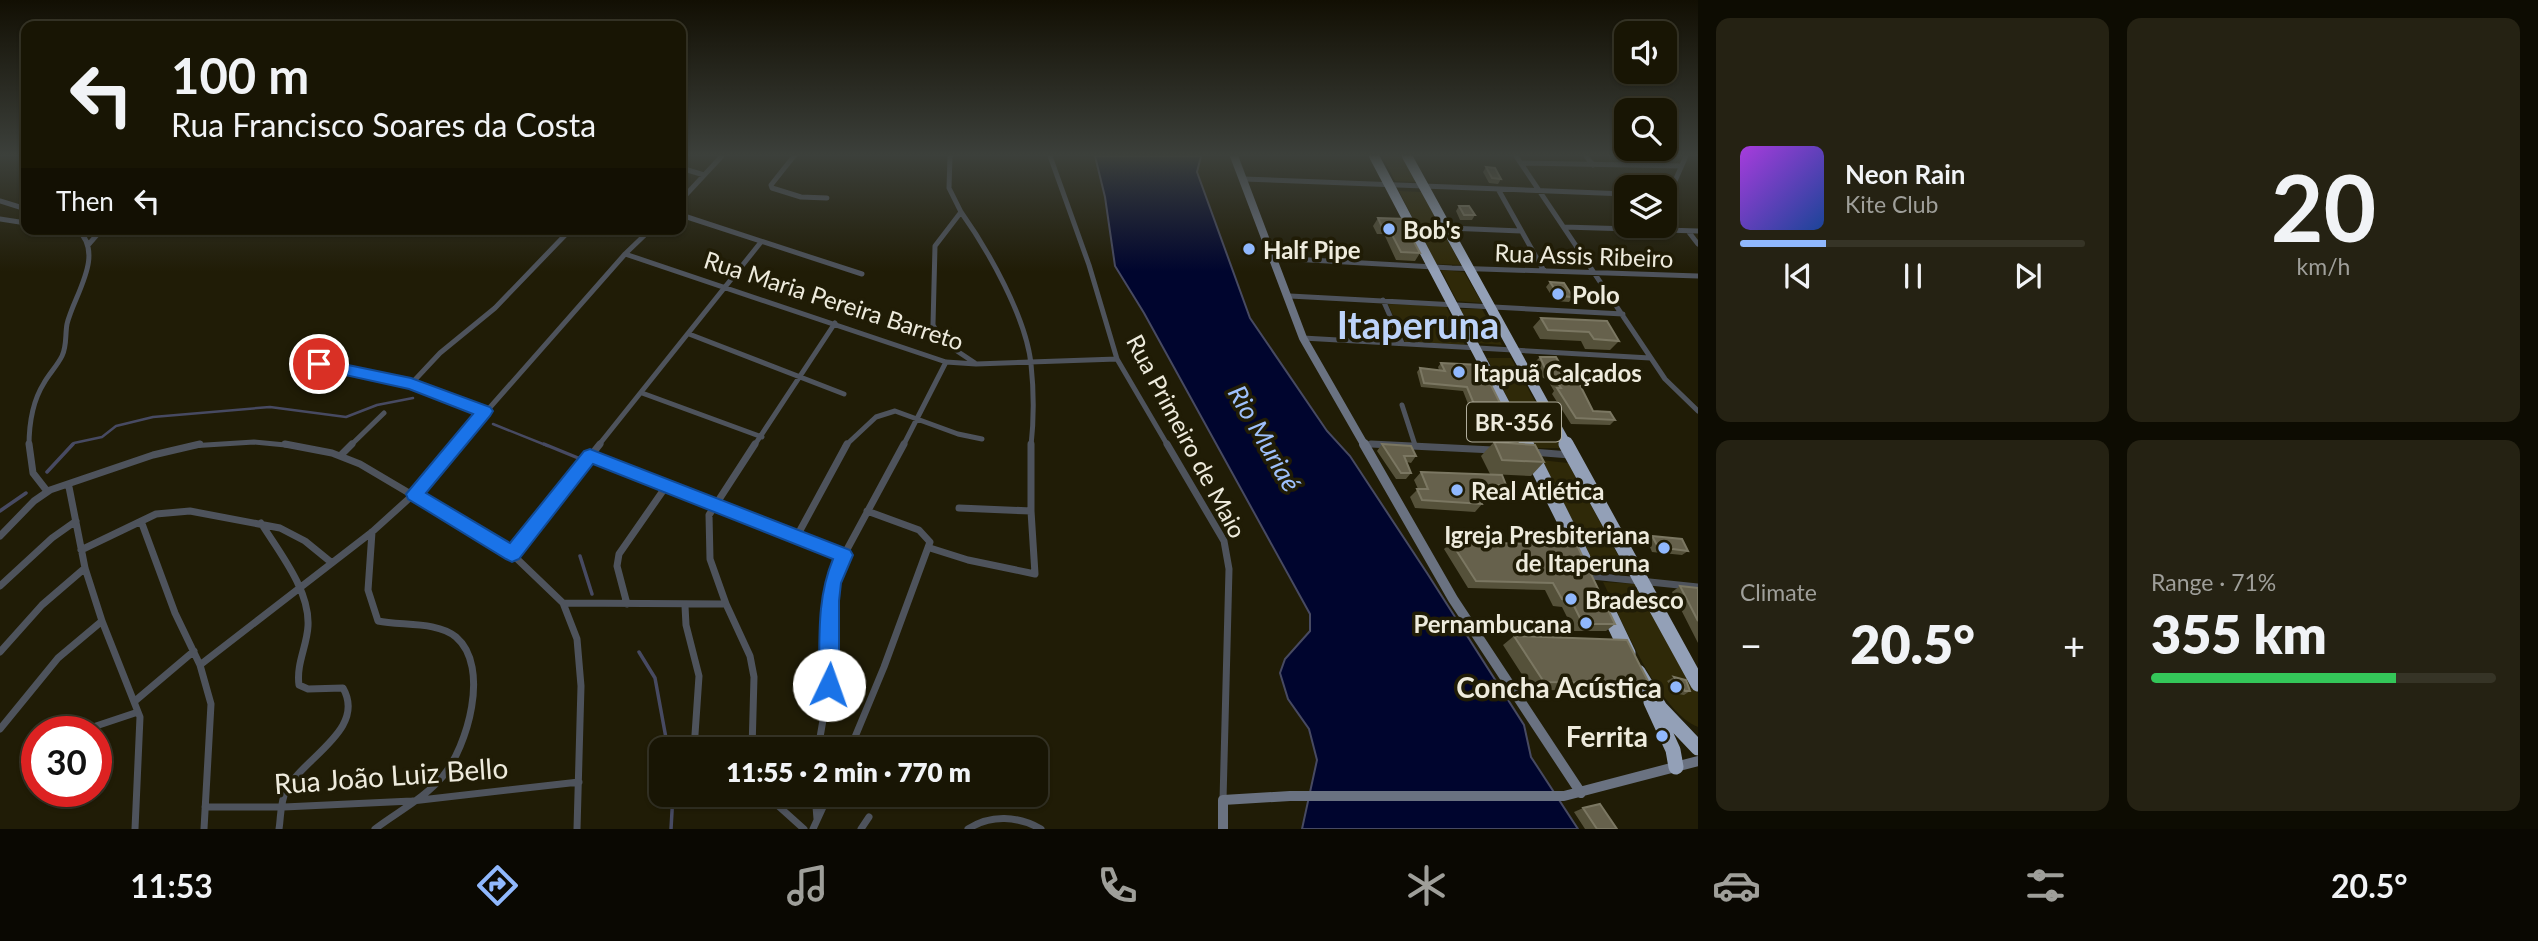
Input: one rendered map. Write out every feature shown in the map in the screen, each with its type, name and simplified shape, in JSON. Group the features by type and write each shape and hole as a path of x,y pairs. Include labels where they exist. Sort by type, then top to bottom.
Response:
{"highway":[{"name":"BR-356","path":"1395,195 1475,347 1524,452 1591,576 1648,692 1670,721 1698,748"},
{"name":"BR-356","path":"1428,195 1572,456 1648,580 1698,684"},
{"path":"1648,692 1682,725 1698,735"},
{"path":"1648,692 1655,716 1674,753 1676,767"}],"street":[{"path":"794,195 827,198"},
{"path":"930,548 951,558 984,562 1035,574 1031,511 1034,414 1031,362 1022,328 989,255 952,195"},
{"name":"Rua Primeiro de Maio","path":"1064,195 1089,265 1117,359 1224,541 1227,554 1229,628 1223,829"},
{"path":"1250,195 1290,296 1303,338 1452,599 1581,793"},
{"path":"1501,195 1544,271"},
{"path":"1542,195 1650,358 1679,396 1698,411"},
{"path":"0,201 21,207"},
{"path":"961,212 935,246 933,325 942,341 976,364"},
{"path":"686,217 862,274"},
{"path":"0,219 21,222"},
{"path":"1564,227 1698,232"},
{"path":"1448,228 1521,231"},
{"path":"1688,231 1698,244"},
{"path":"84,235 89,244"},
{"path":"47,491 36,479 30,459 34,405 41,387 63,355 65,333 85,275 89,244 97,235"},
{"path":"411,384 440,354 495,308 565,235"},
{"path":"200,665 372,532 414,494 485,411 645,235"},
{"path":"512,554 761,242"},
{"name":"Rua Maria Pereira Barreto","path":"625,254 946,362 976,364 1117,359"},
{"name":"Rua Assis Ribeiro","path":"1274,258 1469,269 1698,276"},
{"path":"1290,296 1623,314"},
{"path":"1383,300 1402,343"},
{"path":"752,737 754,677 750,656 726,604 710,559 708,522 716,504 835,323"},
{"path":"689,334 844,394"},
{"path":"1303,338 1650,358"},
{"path":"294,356 338,370 411,384 485,411"},
{"path":"820,737 831,667 832,583 844,555 946,362"},
{"path":"642,393 762,437"},
{"path":"1402,405 1415,445"},
{"path":"797,536 853,435 876,417 890,411 958,434 982,439"},
{"path":"341,455 384,413"},
{"path":"0,536 47,491 69,487 151,453 195,443 244,440 341,455 414,494 512,554 563,603 577,639 581,687 577,829"},
{"path":"1363,444 1505,451"},
{"path":"1524,452 1572,456"},
{"path":"590,456 844,555"},
{"path":"627,604 617,566 619,554 667,485"},
{"path":"69,487 85,568 102,621 135,701 141,726 135,829"},
{"path":"959,508 1031,511"},
{"path":"82,550 156,514 190,511 261,523 299,537 332,563"},
{"path":"855,737 930,548 930,542 919,530 867,511"},
{"path":"141,521 164,586 200,665 211,704 204,829"},
{"path":"0,586 52,538 76,522"},
{"path":"261,523 307,610 309,622 297,678 299,685 308,689 343,688 350,705 341,730 285,792 279,829"},
{"path":"372,532 368,595 378,621 447,632 456,637 472,656 472,702 456,756 445,775 375,829"},
{"path":"0,652 43,605 85,568"},
{"path":"1591,576 1698,587"},
{"path":"563,603 685,606 726,604"},
{"path":"685,606 699,676 695,737"},
{"path":"0,729 58,658 102,621"},
{"path":"135,701 194,651"},
{"path":"112,721 138,712"},
{"path":"1223,800 1290,796 1564,796 1698,761"},
{"name":"Rua João Luiz Bello","path":"205,807 284,807 412,801 579,782"},
{"path":"779,807 804,829"},
{"path":"815,807 815,825"},
{"path":"815,825 823,807"},
{"path":"861,829 869,817"},
{"path":"969,829 979,820 998,818 1033,823 1041,829"}],"shaded area":[{"path":"1401,195 1423,195 1461,265 1436,264"},
{"path":"1441,270 1464,272 1482,303 1457,301"},
{"path":"1388,304 1446,306 1465,345 1405,342"},
{"path":"1458,309 1482,309 1502,345 1477,343"},
{"path":"1487,358 1511,358 1561,448 1533,448"},
{"path":"1540,460 1568,463 1625,568 1593,567"},
{"path":"1603,582 1638,584 1698,693 1698,727 1669,703 1656,685"}],"water":[{"name":"Rio Muriaé","path":"1104,195 1205,195 1250,318 1327,431 1350,456 1427,573 1524,725 1531,757 1578,829 1302,829 1317,760 1309,729 1288,699 1280,673 1285,659 1310,631 1310,614 1144,313 1115,266"}],"building":[{"path":"1459,206 1469,206 1475,215 1464,215"},
{"path":"1378,218 1407,219 1411,228 1406,227 1420,253 1401,252 1388,227 1382,227"},
{"path":"1550,282 1564,283 1573,297 1559,296"},
{"path":"1541,318 1607,321 1619,341 1594,339 1589,332 1548,330"},
{"path":"1540,357 1556,357 1570,381 1578,381 1593,411 1610,412 1615,420 1576,418 1557,388 1561,388 1551,373 1547,373"},
{"path":"1441,363 1481,365 1502,407 1474,404 1467,387 1424,383 1420,368 1445,371"},
{"path":"1494,442 1535,445 1544,462 1502,460"},
{"path":"1382,444 1411,446 1416,456 1404,456 1411,473 1401,473"},
{"path":"1421,472 1502,475 1506,485 1473,485 1482,504 1422,500 1417,489 1428,489"},
{"path":"1652,536 1682,539 1688,551 1658,547"},
{"path":"1451,542 1577,545 1615,624 1583,624 1571,600 1562,599 1553,583 1476,581"},
{"path":"1680,586 1698,588 1698,621"},
{"path":"1514,636 1627,640 1649,683 1544,682"},
{"path":"1674,677 1686,680 1690,691 1685,691"},
{"path":"1600,804 1617,829 1597,829 1583,808"}],"waterway":[{"path":"73,444 102,437 116,426 153,417 270,407 346,417 377,405 413,398"},
{"path":"493,424 548,446"},
{"path":"47,472 73,444"},
{"path":"544,444 583,460"},
{"path":"0,511 26,493"},
{"path":"580,556 592,594"},
{"path":"639,652 655,678 666,737"},
{"path":"671,829 672,807"}],"place":[{"name":"Bob's","path":"1389,229"},
{"name":"Half Pipe","path":"1249,249"},
{"name":"Polo","path":"1558,294"},
{"name":"Itapuã Calçados","path":"1459,372"},
{"name":"Real Atlética","path":"1457,490"},
{"name":"Igreja Presbiteriana de Itaperuna","path":"1664,548"},
{"name":"Bradesco","path":"1571,599"},
{"name":"Pernambucana","path":"1586,623"},
{"name":"Concha Acústica","path":"1676,687"},
{"name":"Ferrita","path":"1662,736"}],"district":[{"name":"Itaperuna","path":"1418,324"}],"route":[{"path":"319,364 411,384 485,411 414,494 512,554 590,456 844,555 832,583 829,685"}]}
